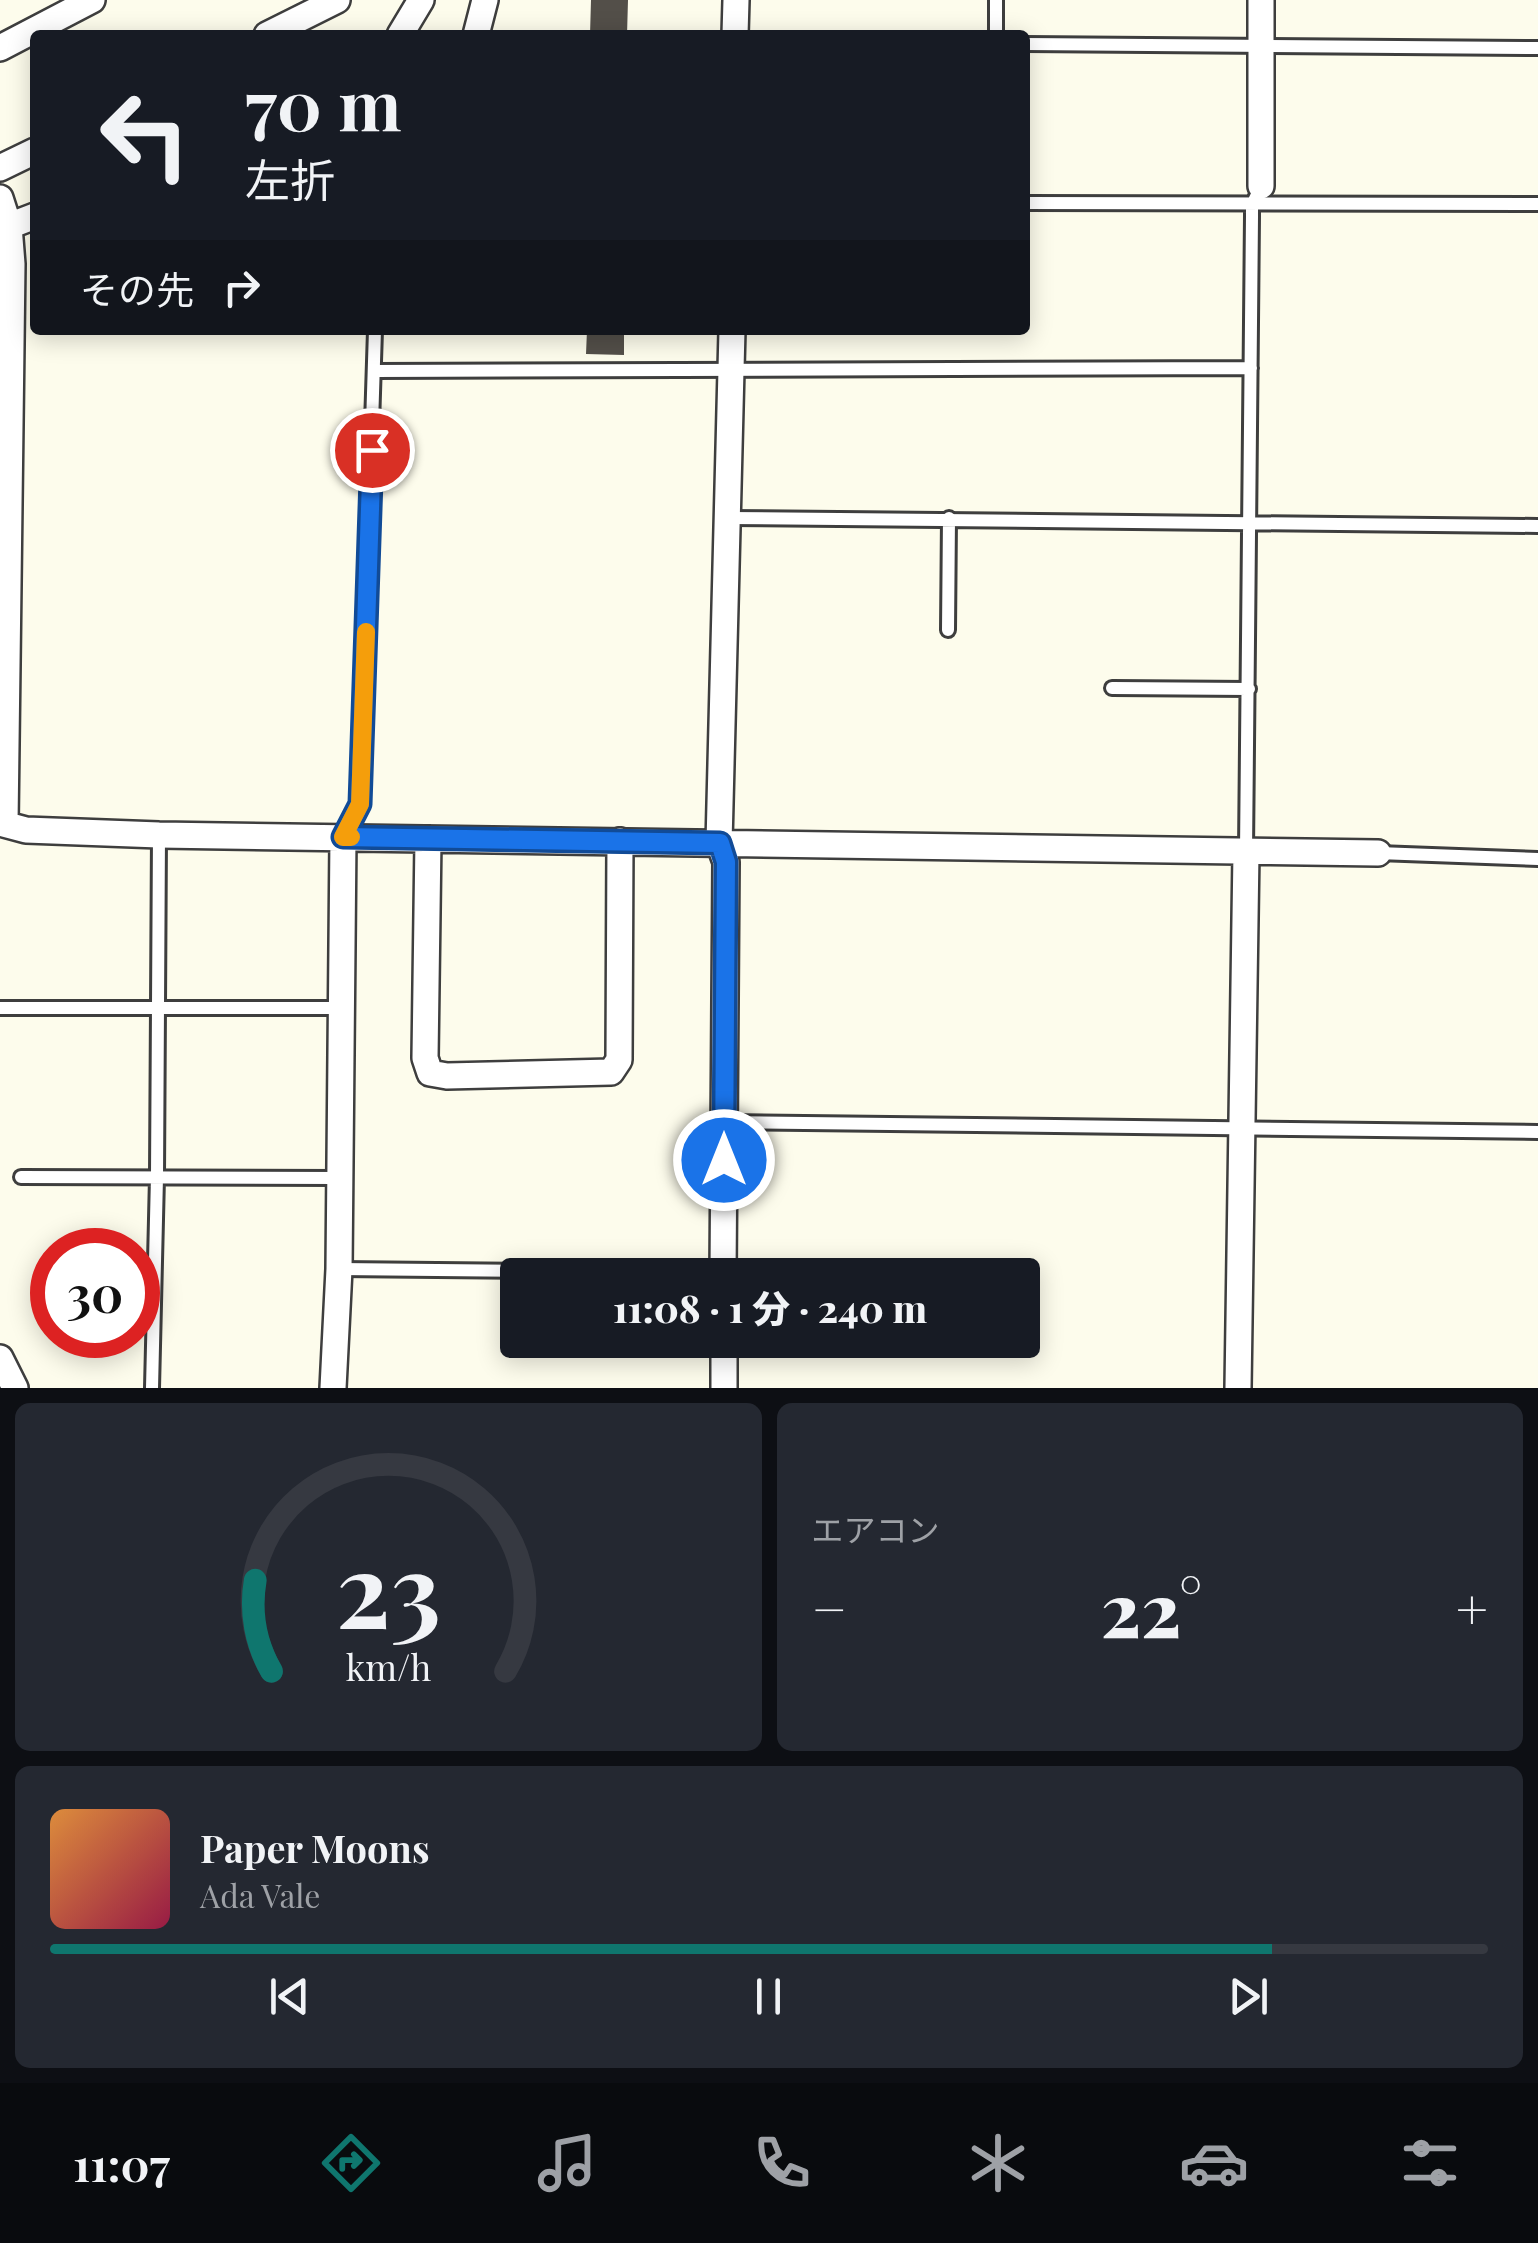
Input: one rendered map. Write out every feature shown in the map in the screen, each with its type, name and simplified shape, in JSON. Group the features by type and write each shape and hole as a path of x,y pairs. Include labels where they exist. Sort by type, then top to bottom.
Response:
{"street":[{"path":"34,30 92,0"},
{"path":"277,30 337,0"},
{"path":"403,30 422,0"},
{"path":"477,30 485,0"},
{"path":"735,30 736,0"},
{"path":"1256,196 1261,0"},
{"path":"0,48 30,32"},
{"path":"0,168 30,153"},
{"path":"0,198 9,226 12,264 2,824 26,830 159,834 1378,853"},
{"path":"9,226 30,218"},
{"path":"723,1258 726,862 720,843 732,335"},
{"path":"333,1388 343,837"},
{"path":"428,839 425,1058 430,1073 447,1076 611,1072 619,1060 620,841"},
{"path":"1238,1388 1246,852"},
{"path":"0,1358 14,1388"},
{"path":"724,1358 724,1388"}],"lane":[{"path":"996,0 996,30"},
{"path":"1030,44 1538,48"},
{"path":"1246,852 1250,368 1256,196"},
{"path":"1030,203 1256,196 1538,204"},
{"path":"343,837 360,804 375,335"},
{"path":"374,371 1250,368"},
{"path":"726,518 1538,526"},
{"path":"948,518 948,630"},
{"path":"1112,688 1250,690"},
{"path":"152,1388 159,834"},
{"path":"1378,853 1538,859"},
{"path":"0,1008 341,1008"},
{"path":"724,1122 1538,1132"},
{"path":"21,1177 338,1178"},
{"path":"338,1269 500,1271"}],"building":[{"path":"591,0 628,0 627,30 590,30"},
{"path":"587,335 624,335 624,355 586,354"}],"slow traffic":[{"path":"351,837 343,837 360,804 366,632"}],"route":[{"path":"372,450 360,804 343,837 720,843 726,862 724,1160"}]}
